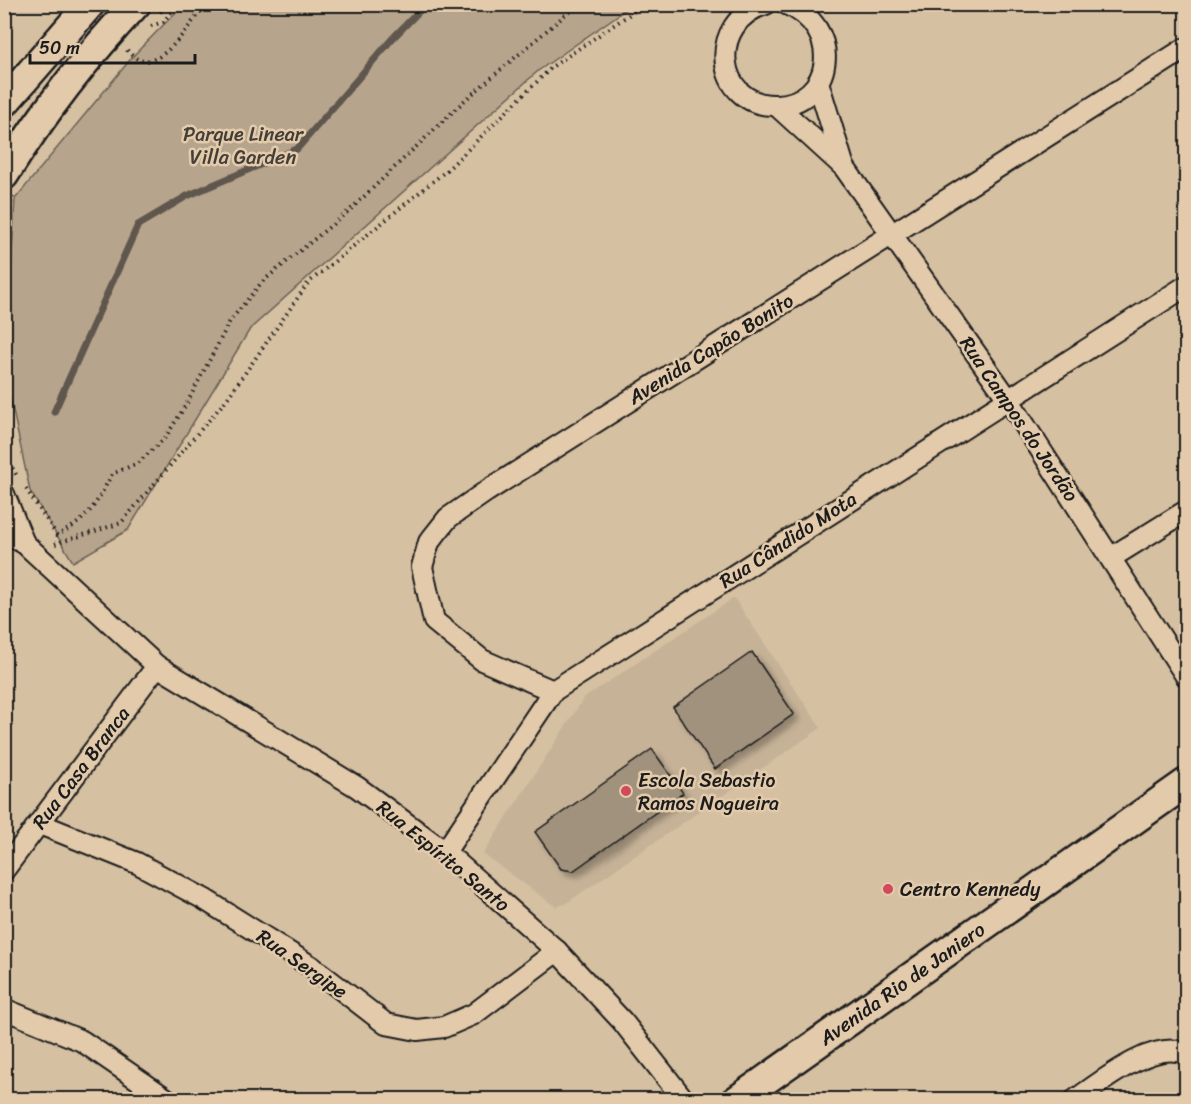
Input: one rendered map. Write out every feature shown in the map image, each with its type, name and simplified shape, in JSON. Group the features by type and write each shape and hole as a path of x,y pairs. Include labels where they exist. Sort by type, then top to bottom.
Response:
{"street":[{"path":"766,4 740,17 730,31 725,48 726,66 732,82 744,95 759,103 776,105 793,102 818,82 825,58 822,34 807,16 786,4"},
{"path":"4,103 89,5 118,37"},
{"path":"4,175 33,128 141,14"},
{"name":"Avenida Capão Bonito","path":"553,691 482,660 434,621 422,567 429,542 447,518 1186,48"},
{"name":"Rua Campos do Jordão","path":"818,82 844,167"},
{"name":"Rua Campos do Jordão","path":"776,105 844,167 1008,399 1112,557 1186,676"},
{"name":"Rua Cândido Mota","path":"445,852 553,691 1186,286"},
{"path":"4,494 24,543"},
{"path":"1112,557 1186,511"},
{"path":"4,533 24,543"},
{"path":"4,543 24,543"},
{"name":"Rua Espírito Santo","path":"24,543 157,666 357,787 445,852 556,951 623,1022 684,1100"},
{"name":"Rua Casa Branca","path":"4,870 157,666"},
{"name":"Avenida Rio de Janiero","path":"737,1100 1186,783"},
{"name":"Rua Sergipe","path":"40,824 136,863 204,899 312,967 386,1024 417,1030 444,1027 474,1014 556,951"},
{"path":"4,1009 82,1041 168,1100"},
{"path":"1075,1100 1151,1053 1182,1052 1186,1054"}],"path":[{"path":"141,14 169,4"},
{"path":"118,37 131,55 149,61 177,42 206,4"},
{"path":"4,452 57,536 71,528 95,508 112,474 138,463 165,438 186,405 230,321 262,282 350,210 464,101 565,15 584,4"},
{"path":"47,536 54,544 121,523 227,399 309,283 447,170 553,66 645,4"}],"shaded area":[{"name":"Escola Sebastio Ramos Nogueira","path":"734,598 821,728 565,904 556,907 483,854 584,698"}],"green space":[{"name":"Parque Linear Villa Garden","path":"183,5 632,5 538,71 250,329 128,530 73,562 30,491 5,373 15,199 134,55"}],"building":[{"path":"752,652 794,714 715,769 673,707"},
{"path":"652,749 683,793 573,871 561,869 535,832"}],"waterway":[{"path":"54,412 138,225 187,196 297,149 392,39 426,4"}],"place":[{"name":"Escola Sebastio Ramos Nogueira","path":"626,791"},
{"name":"Centro Kennedy","path":"888,889"}]}
